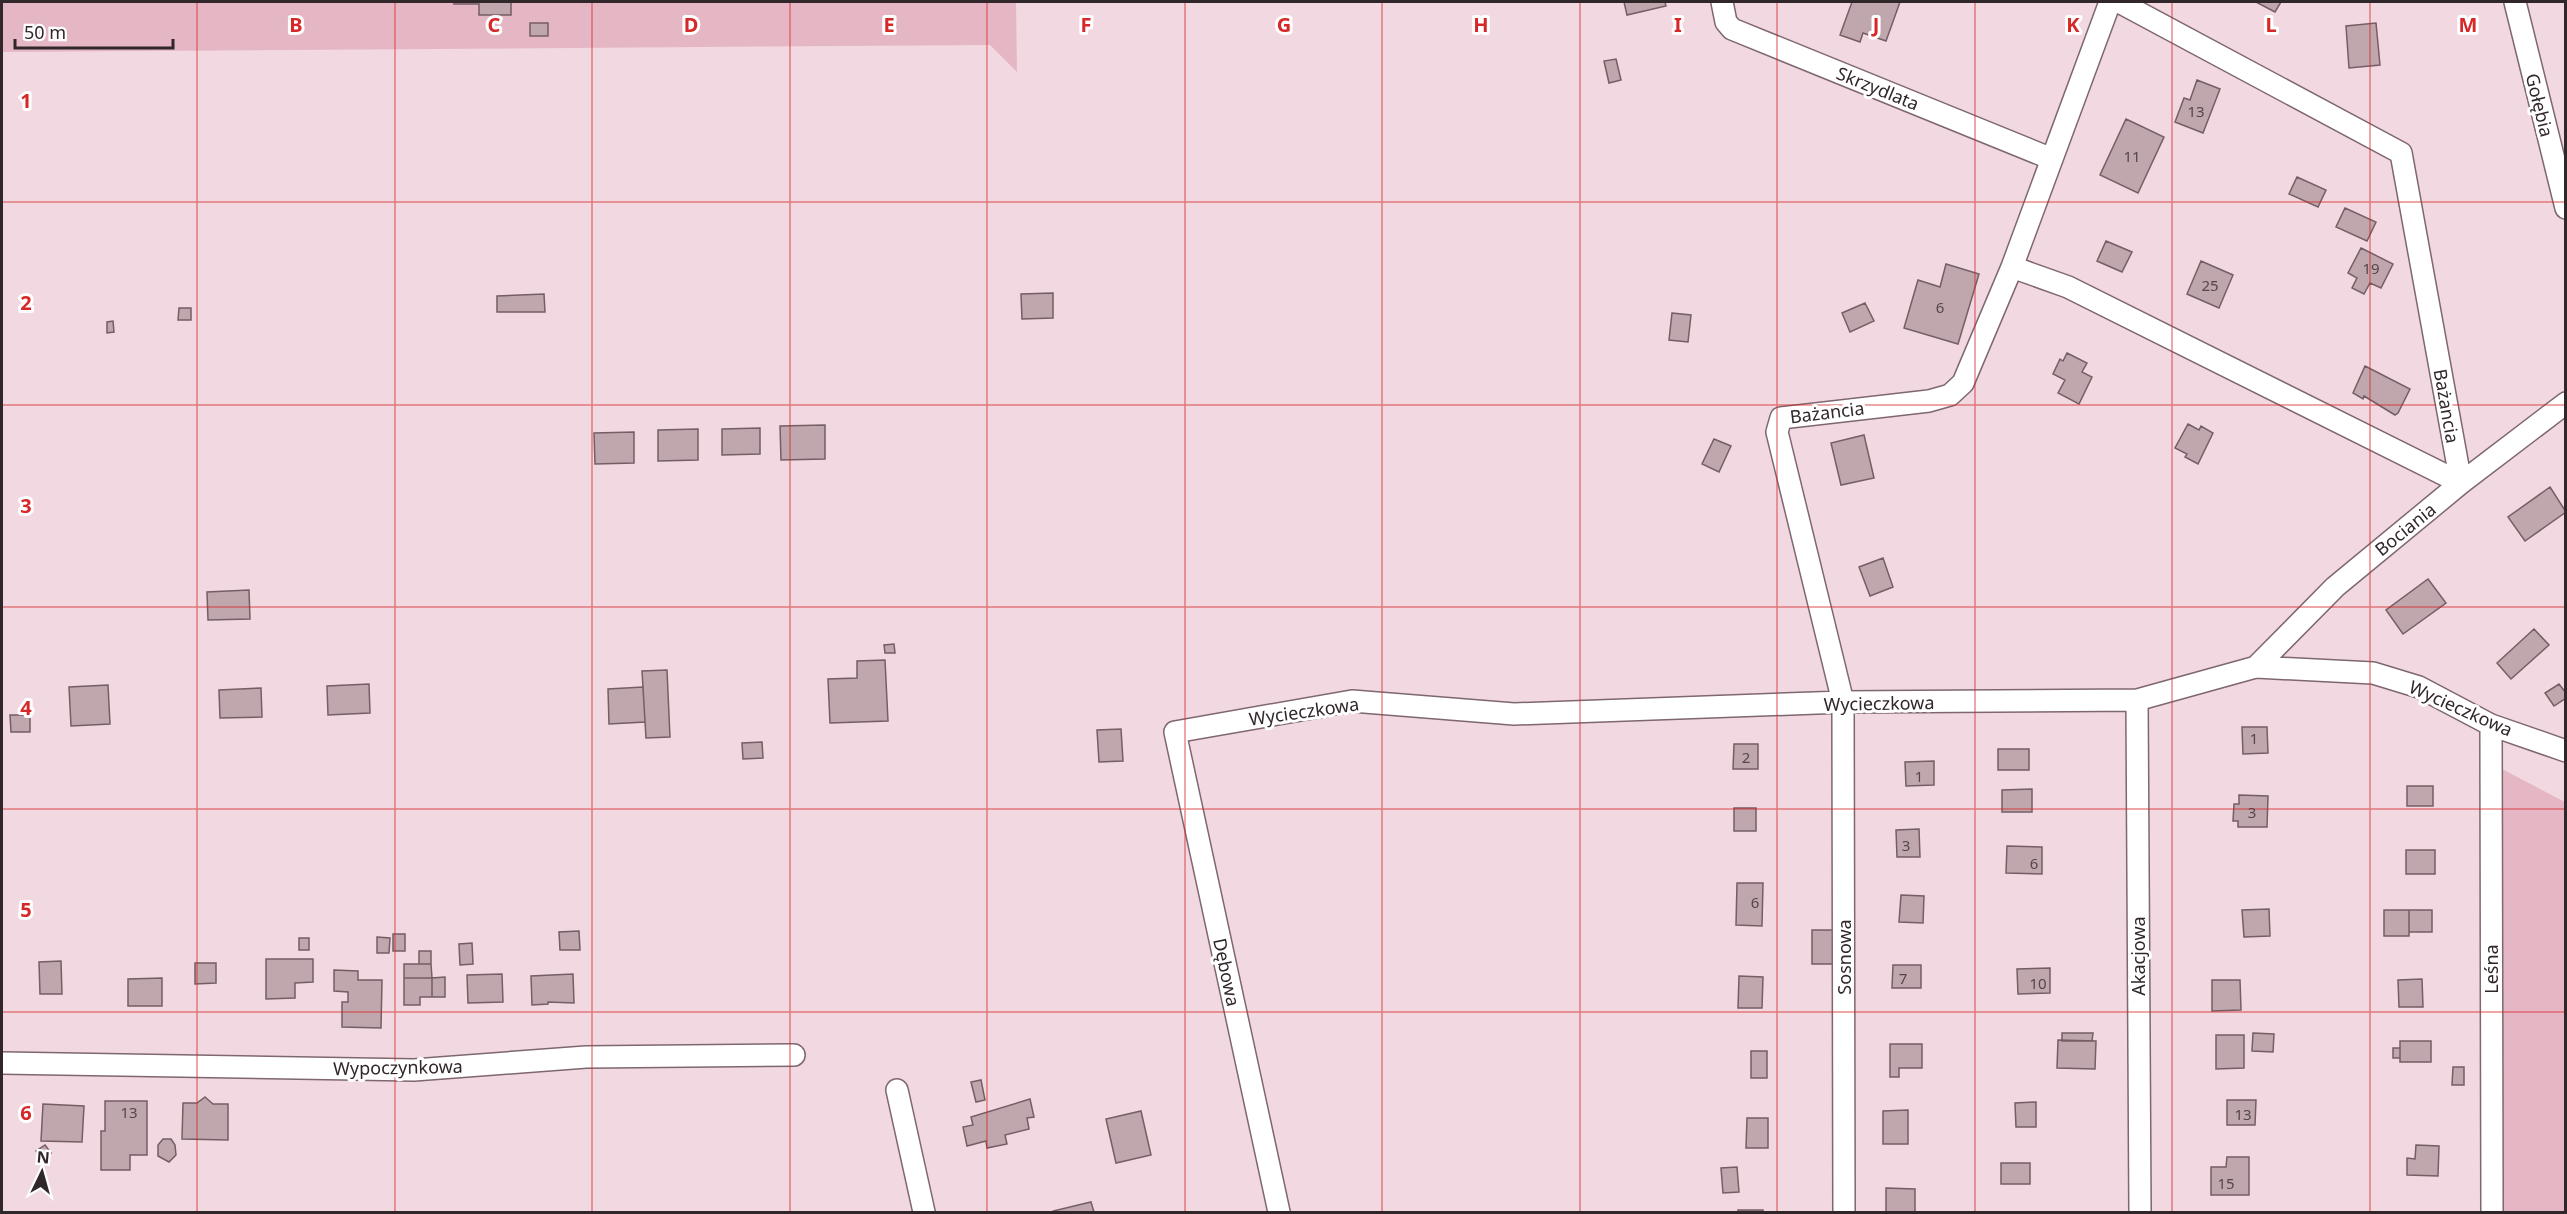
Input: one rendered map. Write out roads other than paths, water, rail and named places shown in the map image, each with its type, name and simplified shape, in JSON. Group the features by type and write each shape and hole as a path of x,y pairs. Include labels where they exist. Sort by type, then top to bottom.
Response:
{"street":[{"name":"Skrzydlata","path":"1722,2 1726,22 1732,29 2052,159"},
{"name":"Bażancia","path":"1844,702 1777,432 1781,418 1929,401 1950,395 1964,383 2012,267 2110,2 2113,2"},
{"name":"Bażancia","path":"2119,2 2401,153 2462,483"},
{"name":"Gołębia","path":"2515,2 2565,208"},
{"name":"Bażancia","path":"2012,267 2068,287 2462,483"},
{"name":"Bociania","path":"2256,667 2335,587 2462,483 2565,403"},
{"name":"Wycieczkowa","path":"1175,732 1352,701 1514,714 1844,702 2137,700 2256,667 2373,674 2419,687 2491,724 2565,751"},
{"name":"Akacjowa","path":"2137,700 2140,1212"},
{"name":"Sosnowa","path":"1844,702 1844,1212"},
{"name":"Leśna","path":"2491,724 2492,1212"},
{"name":"Dębowa","path":"1175,732 1279,1212"},
{"name":"Wypoczynkowa","path":"2,1063 414,1070 586,1057 794,1055"},
{"path":"897,1090 924,1212"}]}
